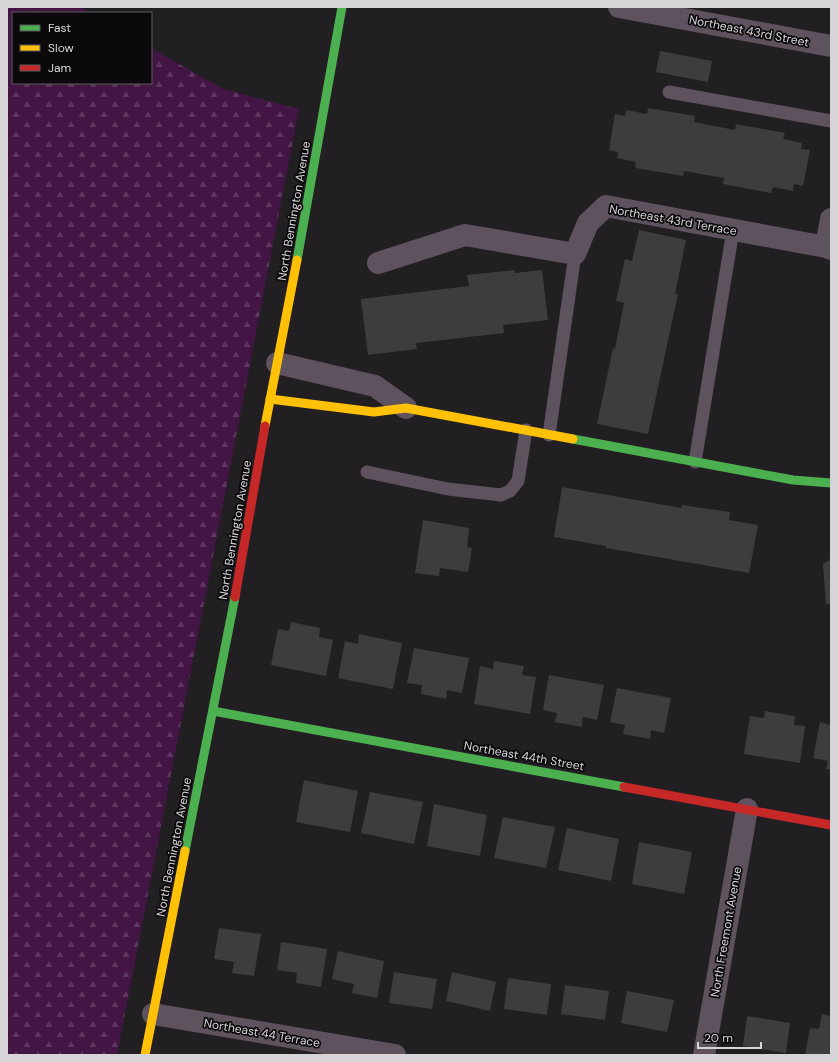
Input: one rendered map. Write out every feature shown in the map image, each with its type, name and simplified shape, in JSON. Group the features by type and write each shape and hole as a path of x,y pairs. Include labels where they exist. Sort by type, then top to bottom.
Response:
{"street":[{"name":"North Bennington Avenue","path":"145,1055 232,615 256,474 291,294 342,7"},
{"name":"Northeast 43rd Street","path":"619,7 831,46"},
{"name":"Northeast 43rd Terrace","path":"575,254 588,223 606,206 828,248"},
{"path":"828,248 831,219"},
{"path":"378,263 465,235 575,254"},
{"path":"277,363 375,386 406,408"},
{"path":"270,399 374,412 406,408 793,480 831,483"},
{"name":"Northeast 44th Street","path":"213,712 831,825"},
{"name":"North Freemont Avenue","path":"704,1055 747,810"},
{"name":"Northeast 44 Terrace","path":"153,1014 395,1055"}],"lane":[{"path":"669,92 831,121"},
{"path":"695,462 733,230"},
{"path":"548,435 575,254"},
{"path":"367,472 448,489 501,495 510,491 518,481 526,430"}],"green space":[{"path":"7,7 80,7 88,12 12,12 12,84 152,84 152,49 223,89 299,109 117,1055 7,1055"}],"building":[{"path":"660,51 712,61 708,82 656,72"},
{"path":"648,108 695,116 694,122 735,130 736,124 785,133 783,139 802,143 801,149 810,150 803,186 794,184 793,191 773,187 771,193 723,184 724,178 684,171 683,176 635,168 636,162 617,158 618,152 609,150 615,114 625,116 626,110 647,114"},
{"path":"639,230 686,240 675,294 678,294 648,434 597,424 613,348 615,349 624,303 616,301 625,259 632,261"},
{"path":"515,270 515,273 542,270 548,320 503,325 504,333 416,343 417,349 368,355 361,299 469,286 467,275"},
{"path":"562,487 682,508 682,505 730,512 729,520 758,525 749,573 606,548 606,546 554,537"},
{"path":"423,520 469,528 467,547 472,548 468,572 440,568 439,576 415,573"},
{"path":"831,559 831,603 826,604 823,564"},
{"path":"291,622 320,628 319,637 333,640 326,676 271,665 278,629 289,631"},
{"path":"359,634 402,643 393,689 338,678 345,641 358,644"},
{"path":"414,648 469,658 462,693 447,690 446,699 421,694 422,685 407,683"},
{"path":"494,661 524,666 522,675 536,677 530,714 474,704 480,666 493,669"},
{"path":"549,675 604,685 597,720 583,717 582,727 555,722 557,713 543,710"},
{"path":"617,688 671,698 664,733 651,730 650,739 623,734 625,725 610,722"},
{"path":"765,711 795,716 794,725 805,726 800,763 744,754 750,716 764,718"},
{"path":"820,722 831,725 831,770 826,769 828,761 813,758"},
{"path":"304,780 358,791 350,832 296,822"},
{"path":"370,792 423,802 414,844 361,833"},
{"path":"434,804 487,815 480,856 427,846"},
{"path":"503,817 555,827 546,868 494,858"},
{"path":"567,828 619,839 611,881 558,870"},
{"path":"639,842 692,852 684,894 632,884"},
{"path":"219,928 261,934 254,976 232,973 234,962 214,959"},
{"path":"281,942 327,949 321,987 296,983 297,973 277,970"},
{"path":"338,951 384,961 377,998 352,993 354,984 332,979"},
{"path":"394,972 437,979 432,1009 389,1003"},
{"path":"452,972 496,982 490,1011 446,1001"},
{"path":"508,978 551,984 547,1015 504,1009"},
{"path":"565,985 609,991 605,1020 561,1014"},
{"path":"627,991 674,1000 667,1032 621,1023"},
{"path":"822,1014 831,1016 831,1055 805,1055 810,1028 819,1029"},
{"path":"747,1016 790,1023 786,1053 743,1046"}],"traffic: fast":[{"path":"297,260 342,7"},
{"path":"573,439 793,480 831,483"},
{"path":"185,851 235,597"},
{"path":"213,711 624,787"}],"traffic: slow":[{"path":"265,426 297,260"},
{"path":"270,399 374,412 406,408 573,439"},
{"path":"145,1055 185,851"}],"traffic: jam":[{"path":"235,597 265,426"},
{"path":"624,787 831,825"}]}
